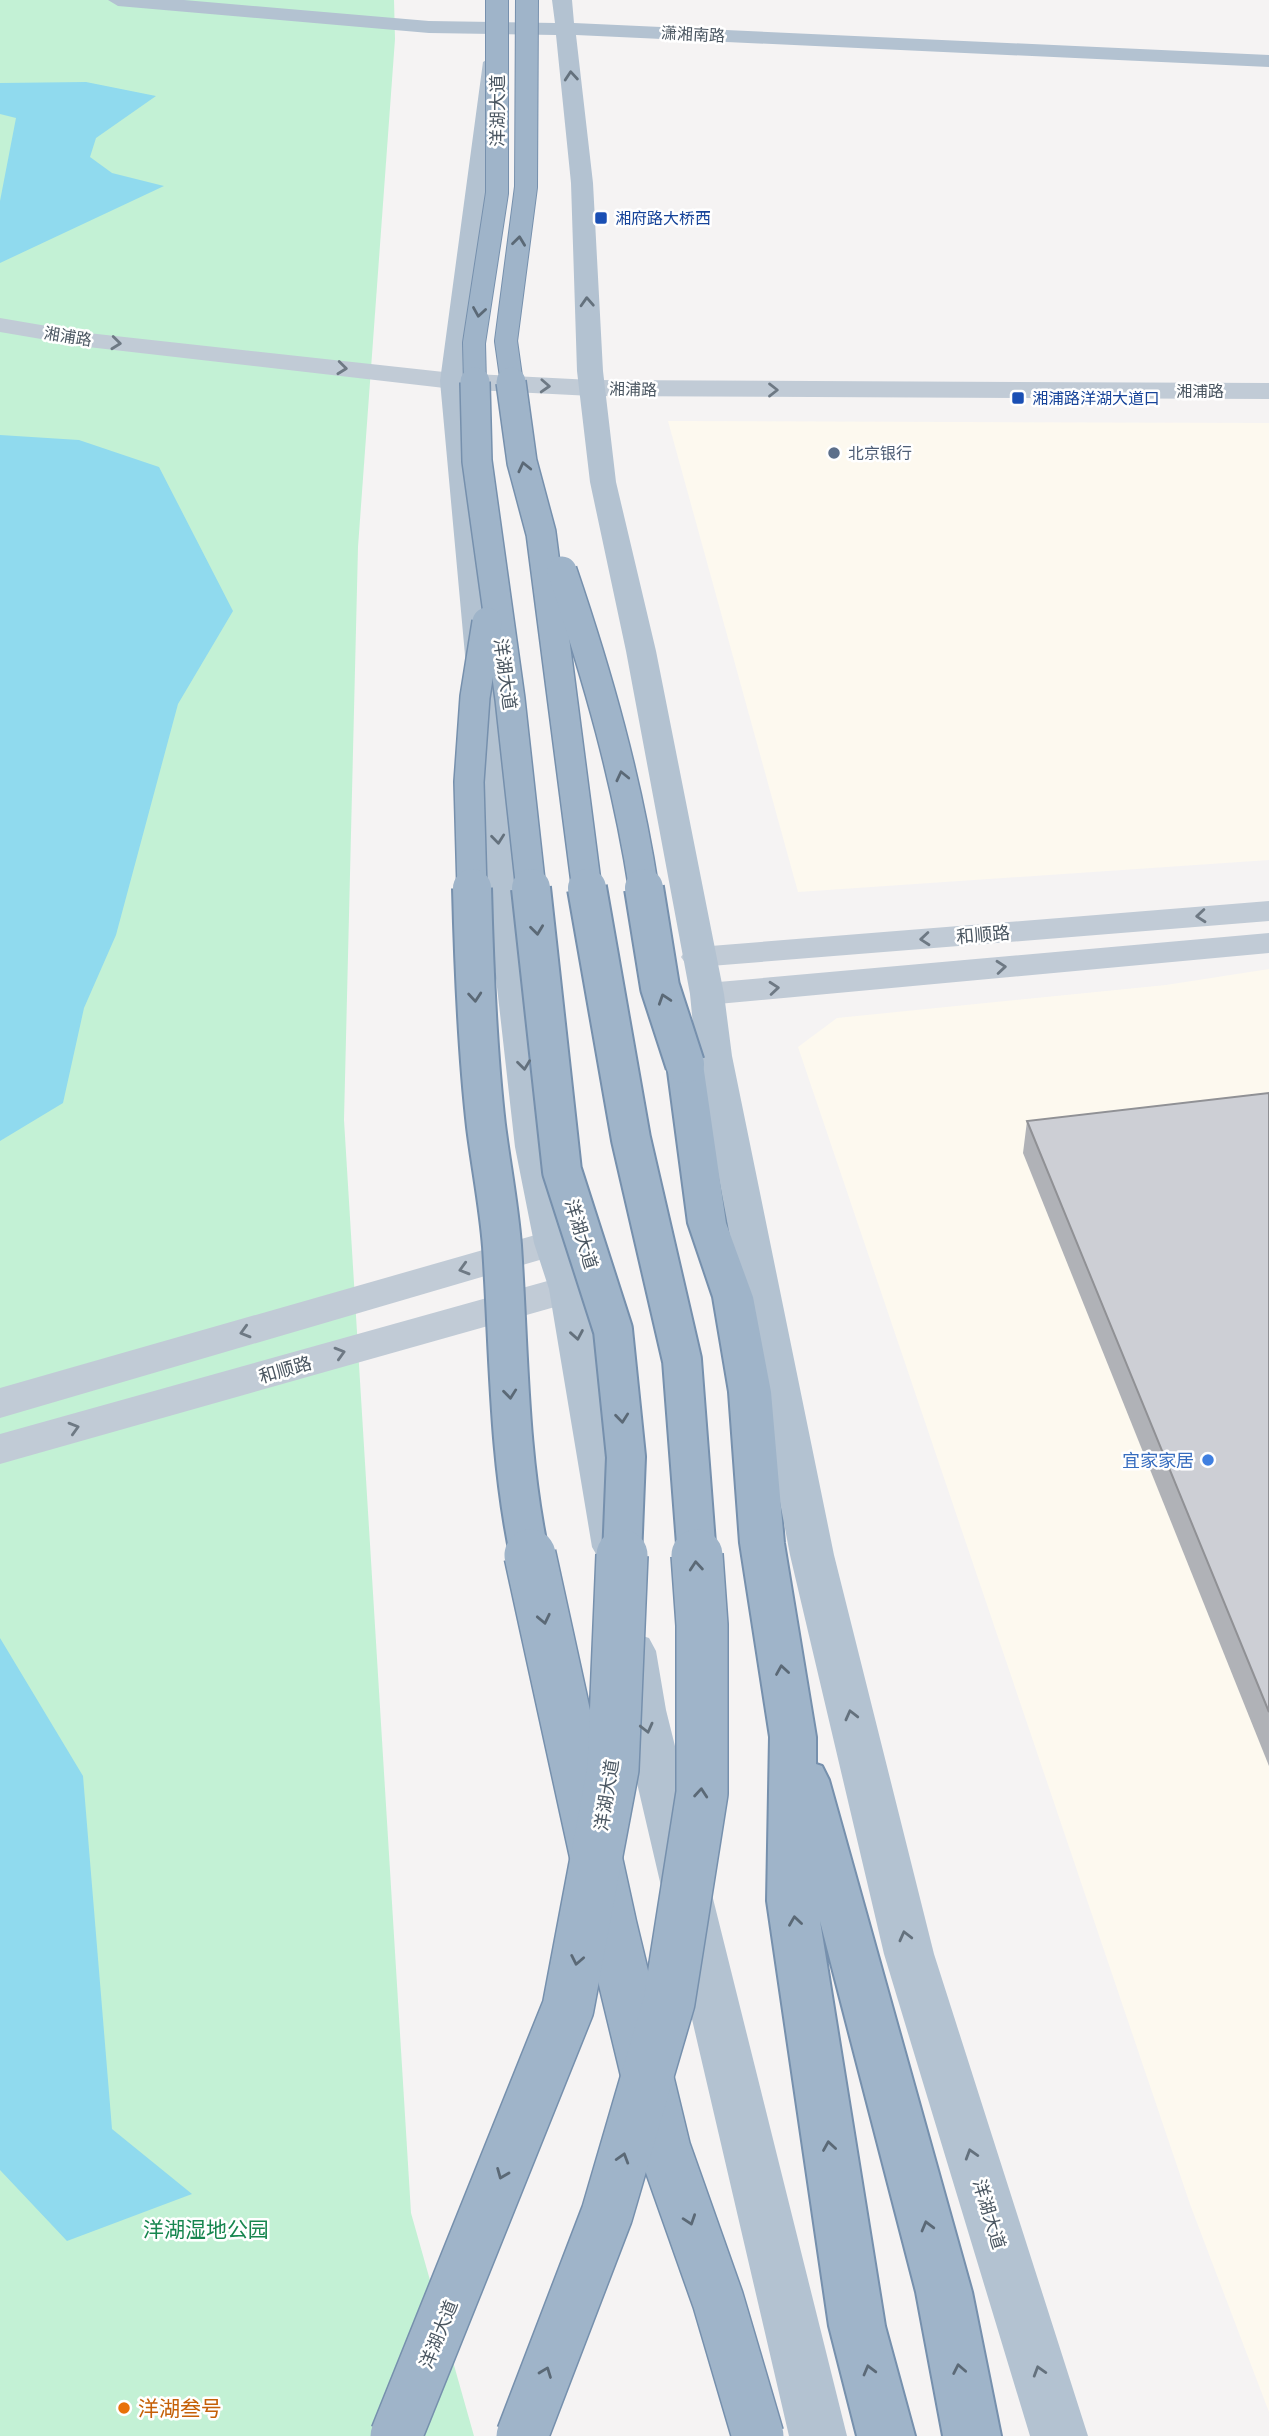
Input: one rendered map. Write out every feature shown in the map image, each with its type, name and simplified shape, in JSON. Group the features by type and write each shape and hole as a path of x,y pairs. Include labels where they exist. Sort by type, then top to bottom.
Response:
{"highway":[{"name":"洋湖大道","path":"522,2436 607,2214 669,2003 702,1793 702,1625 682,1360 631,1139 591,918 541,533 522,462 506,341 526,187 529,50 527,0"},
{"name":"洋湖大道","path":"396,2436 568,2008 612,1769 626,1457 612,1330 562,1171 510,699 477,461 474,343 497,193 494,12"},
{"path":"484,522 490,570 487,621 475,697 469,782 473,952 486,1125 502,1244 507,1370 524,1528 608,1913 666,2150 718,2300 758,2436"},
{"path":"541,533 569,583 600,684 634,826 660,987 685,1064 707,1223 733,1297 750,1392 762,1543 793,1737 869,2007 944,2292 972,2436"},
{"path":"793,1737 792,1901 857,2326 886,2436"}],"main road":[{"name":"潇湘南路","path":"118,0 429,27 494,12"},
{"name":"潇湘南路","path":"218,0 345,9 564,16 1269,61"},
{"path":"345,9 400,5"},
{"path":"494,12 453,371 505,907 534,1147 553,1243 569,1289 643,1710 818,2436"},
{"name":"潇湘南路","path":"564,16 1269,48"},
{"name":"洋湖大道","path":"564,16 582,184 591,380 603,482 641,651 702,976 714,1056 812,1555 906,1941 1059,2436"},
{"name":"湘浦路","path":"0,310 453,371"},
{"name":"湘浦路","path":"0,325 88,340 591,380 1269,391"},
{"name":"湘浦路","path":"591,380 1269,374"},
{"name":"和顺路","path":"702,976 1269,911"},
{"name":"和顺路","path":"702,976 1269,943"},
{"path":"0,1403 553,1243"},
{"name":"和顺路","path":"4,1448 569,1289"}],"shaded area":[{"path":"668,421 1269,423 1269,860 798,892"},
{"path":"1269,969 1269,2412 1191,2207 798,1047 837,1018 1166,985"}],"green space":[{"name":"洋湖湿地公园","path":"0,0 394,0 395,39 358,547 344,1120 411,2213 474,2436 0,2436"}],"water":[{"path":"86,82 156,96 96,138 90,157 112,173 164,186 0,263 0,201 16,118 0,114 0,83"},
{"path":"0,435 79,440 159,467 233,611 178,704 116,935 84,1008 63,1103 0,1141"},
{"path":"0,1638 83,1776 112,2129 192,2194 67,2241 0,2170"}],"building":[{"name":"宜家家居","path":"1269,1093 1269,1712 1027,1121"}],"place":[{"name":"湘府路大桥西","path":"601,218"},
{"name":"湘浦路洋湖大道口","path":"1018,398"},
{"name":"北京银行","path":"834,453"},
{"name":"宜家家居","path":"1208,1460"},
{"name":"洋湖叁号","path":"124,2408"}]}
